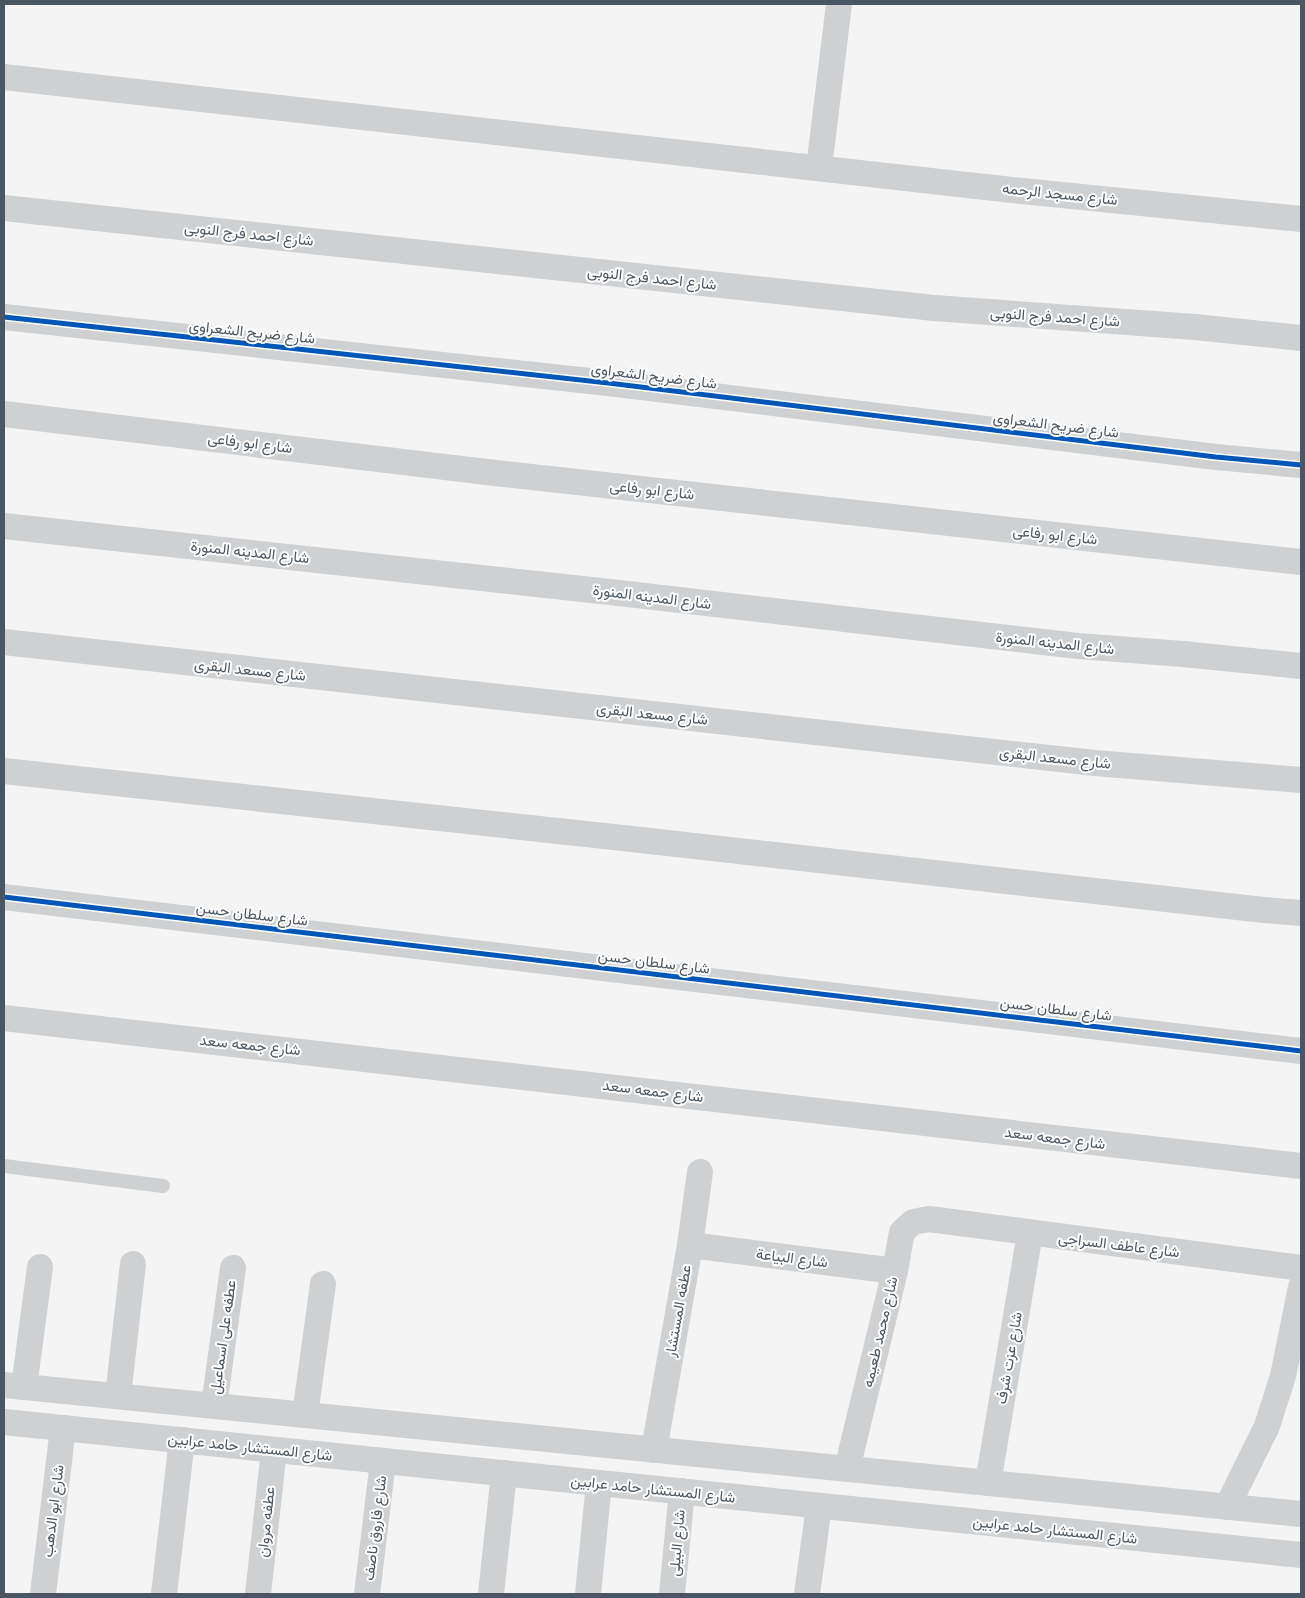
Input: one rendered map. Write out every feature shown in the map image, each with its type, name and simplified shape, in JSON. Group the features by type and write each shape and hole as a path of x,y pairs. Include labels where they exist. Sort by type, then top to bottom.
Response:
{"street":[{"path":"819,168 839,4"},
{"name":"شارع مسجد الرحمه","path":"4,77 1012,190 1301,218"},
{"name":"شارع احمد فرج النوبى","path":"4,208 934,308 1195,327 1301,338"},
{"name":"شارع ضريح الشعراوى","path":"4,317 588,381 1216,457 1301,465"},
{"name":"شارع ابو رفاعى","path":"4,414 515,475 1301,562"},
{"name":"شارع المدينه المنورة","path":"4,526 610,592 1078,646 1301,666"},
{"name":"شارع مسعد البقرى","path":"4,642 1095,763 1301,780"},
{"path":"4,770 1301,913"},
{"name":"شارع سلطان حسن","path":"4,897 1301,1051"},
{"name":"شارع جمعه سعد","path":"4,1018 1301,1166"},
{"name":"عطفه المستشار","path":"654,1450 690,1245 700,1172"},
{"name":"شارع عاطف السراجى","path":"936,1221 1301,1268"},
{"name":"شارع محمد طعيمه","path":"848,1469 902,1232 914,1222 936,1221"},
{"name":"شارع عزت شرف","path":"988,1483 1030,1234"},
{"name":"شارع البياعة","path":"690,1245 894,1271"},
{"path":"118,1396 133,1264"},
{"path":"40,1267 14,1386 1301,1514"},
{"name":"عطفه على اسماعيل","path":"214,1406 233,1268"},
{"path":"305,1415 323,1284"},
{"path":"1227,1507 1266,1426 1283,1376 1301,1287"},
{"name":"شارع المستشار حامد عرابين","path":"4,1422 1301,1555"},
{"name":"شارع ابو الدهب","path":"44,1594 63,1428"},
{"path":"164,1594 182,1440"},
{"name":"عطفه مروان","path":"258,1594 274,1450"},
{"name":"شارع فاروق ناصف","path":"367,1594 383,1461"},
{"path":"491,1594 504,1474"},
{"path":"588,1594 599,1483"},
{"name":"شارع البيلى","path":"672,1594 682,1491"},
{"path":"807,1594 819,1506"}],"lane":[{"path":"4,1166 163,1186"}],"cycle path":[{"path":"4,317 608,383 1216,457 1301,465"},
{"path":"4,897 1301,1051"}]}
